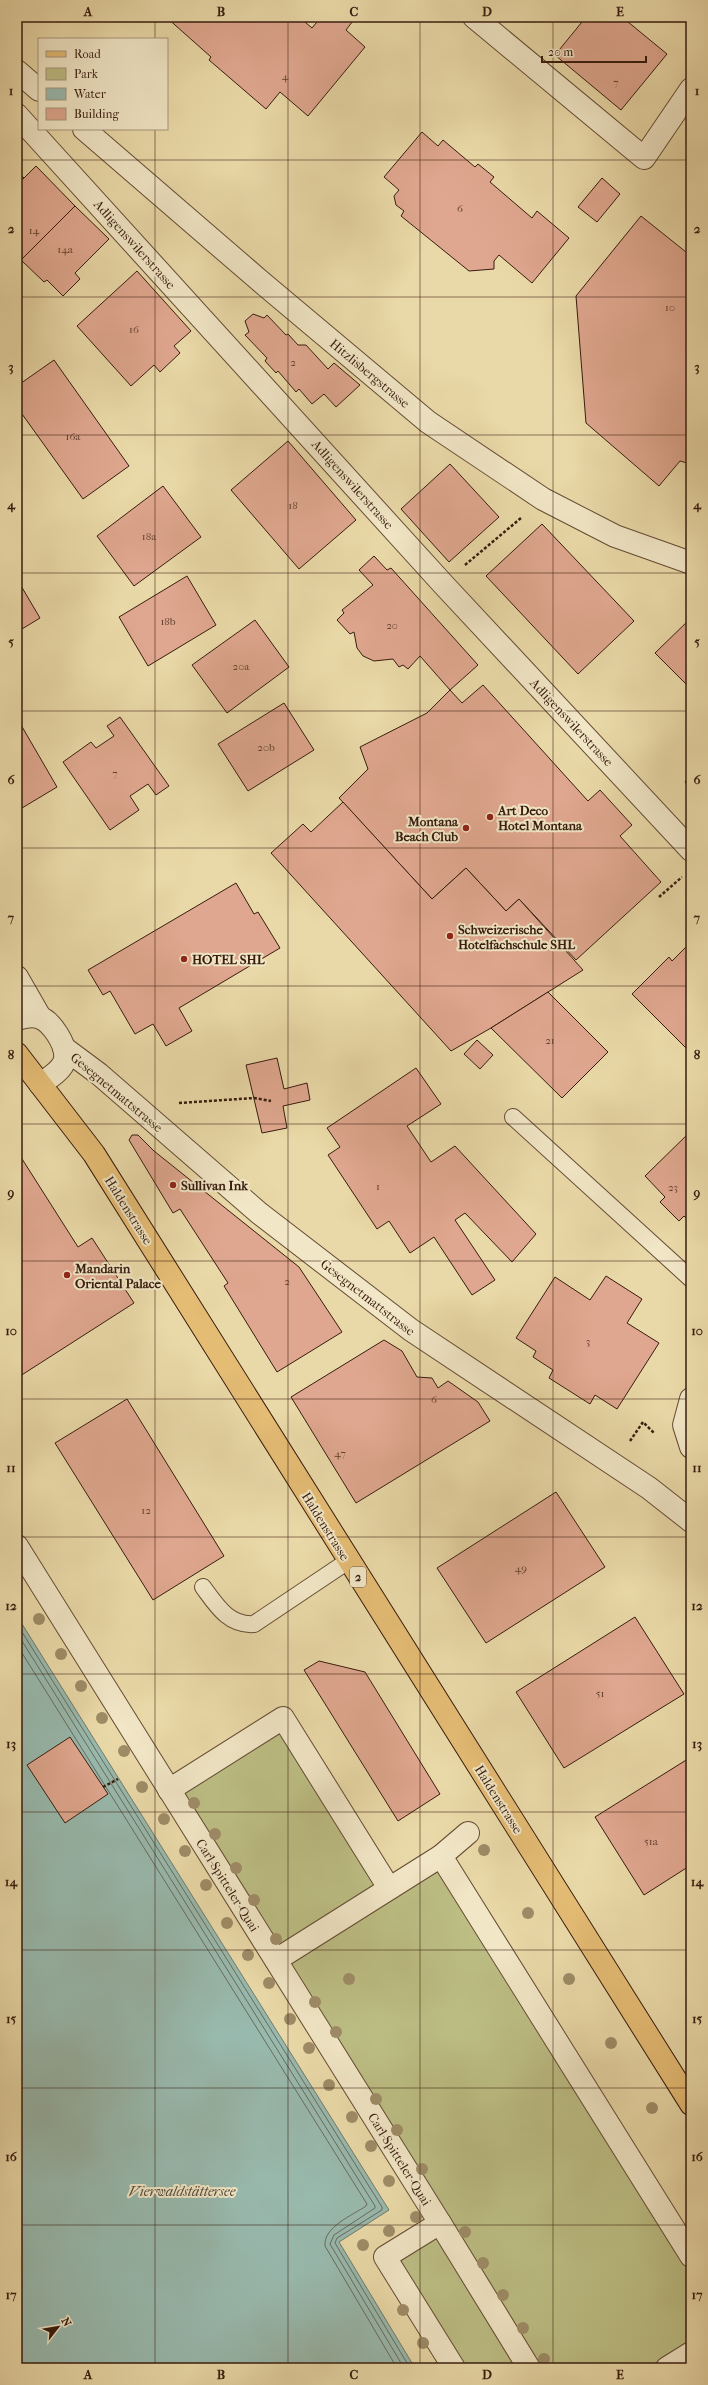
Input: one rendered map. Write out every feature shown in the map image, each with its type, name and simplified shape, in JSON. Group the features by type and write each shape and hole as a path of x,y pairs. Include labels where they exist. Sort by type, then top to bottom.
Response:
{"main road":[{"name":"Haldenstrasse","path":"17,1054 94,1154 348,1561 691,2104"}],"street":[{"path":"474,17 644,158 691,89"},
{"path":"17,71 38,89"},
{"name":"Adligenswilerstrasse","path":"17,115 443,584 691,850"},
{"name":"Hitzlisbergstrasse","path":"85,130 259,280 428,422 543,499 615,536 691,563"},
{"path":"17,977 40,1017 53,1028 64,1048 65,1060 58,1070 40,1084"},
{"path":"17,1019 27,1016 40,1017"},
{"name":"Gesegnetmattstrasse","path":"64,1048 99,1074 137,1109 259,1212 411,1330 649,1488 691,1521"},
{"path":"691,1399 684,1424 691,1447"},
{"name":"Carl-Spitteler-Quai","path":"17,1546 529,2368"},
{"path":"169,1790 283,1718 389,1888"},
{"path":"276,1960 441,1856 468,1832"},
{"path":"441,1856 691,2256"},
{"path":"440,2223 385,2257 454,2368"},
{"path":"667,2368 691,2353"}],"lane":[{"path":"513,1117 691,1279"},
{"path":"203,1587 228,1618 244,1625 254,1624 348,1561"}],"path":[{"path":"443,584 543,499"},
{"path":"659,897 686,873"},
{"path":"137,1109 158,1105 254,1098 271,1101"},
{"path":"627,1445 644,1422 656,1436"},
{"path":"103,1787 118,1779"}],"green space":[{"path":"283,1718 389,1888 441,1856 691,2256 691,2353 667,2368 454,2368 385,2257 440,2223 169,1790"}],"water":[{"name":"Vierwaldstättersee","path":"17,1616 389,2210 339,2242 415,2368 17,2368"}],"building":[{"path":"166,17 299,17 312,28 321,17 356,17 346,30 365,47 308,116 280,92 266,109 209,60 211,57"},
{"path":"586,17 622,17 667,54 621,110 555,55"},
{"path":"422,132 438,146 443,140 475,167 478,164 494,177 490,182 532,218 537,211 569,238 532,283 499,255 494,261 494,269 469,271 401,216 404,211 396,205 394,196 399,190 384,177"},
{"path":"36,166 75,206 21,260 17,255 17,185"},
{"path":"17,172 24,178 17,185"},
{"path":"602,178 620,194 597,222 578,207"},
{"path":"75,206 109,239 75,273 80,279 63,296 47,280 44,282 21,260"},
{"path":"641,216 691,256 691,464 680,461 659,486 586,423 576,296"},
{"path":"137,271 191,331 174,346 180,353 160,372 154,365 131,386 77,326"},
{"path":"253,314 264,318 267,315 298,345 306,345 328,369 334,363 360,385 336,407 324,394 312,404 299,389 296,392 278,371 276,373 265,361 267,358 245,335 249,332 245,321"},
{"path":"54,360 129,466 83,499 17,407 17,386"},
{"path":"288,441 356,520 299,569 231,490"},
{"path":"450,464 499,517 449,562 401,509"},
{"path":"163,486 201,537 134,586 97,536"},
{"path":"542,524 634,621 578,674 486,576"},
{"path":"374,556 387,570 391,568 478,665 450,690 420,656 408,669 403,665 399,667 393,659 374,661 363,656 357,648 354,632 350,634 337,620 344,613 342,610 373,585 359,570"},
{"path":"187,576 216,625 148,666 119,617"},
{"path":"17,579 40,618 17,632"},
{"path":"691,618 691,689 655,653"},
{"path":"255,620 289,667 227,713 192,665"},
{"name":"Art Deco Hotel Montana","path":"483,685 588,801 600,790 632,825 620,836 661,882 576,960 519,899 506,911 466,868 432,899 339,798 368,769 360,747 427,713 450,690 462,703"},
{"path":"284,703 314,750 248,791 218,744"},
{"path":"120,717 169,786 156,795 148,784 130,796 139,810 110,830 63,762 91,742 96,748 114,736 107,726"},
{"path":"17,718 57,787 17,811"},
{"path":"691,774 691,789 685,782"},
{"name":"Schweizerische Hotelfachschule SHL","path":"343,802 432,899 466,868 506,911 519,899 583,970 491,1028 451,1051 271,853 303,824 311,832"},
{"name":"HOTEL SHL","path":"236,883 254,914 258,912 280,948 179,1008 192,1031 166,1046 153,1024 135,1034 110,991 103,995 88,970"},
{"path":"691,942 691,1053 632,994 669,957 672,961"},
{"path":"548,992 608,1052 562,1098 491,1028"},
{"path":"477,1040 493,1055 480,1069 464,1054"},
{"path":"277,1058 284,1089 307,1083 310,1100 283,1106 287,1128 262,1133 246,1065"},
{"path":"416,1068 441,1104 407,1126 431,1162 455,1146 536,1234 512,1262 465,1213 455,1220 495,1280 472,1295 434,1237 410,1253 389,1221 377,1229 328,1155 340,1147 327,1128"},
{"path":"691,1131 691,1223 684,1216 679,1221 660,1202 665,1197 645,1176"},
{"path":"132,1135 138,1135 154,1151 299,1267 342,1332 277,1372 224,1286 228,1283 180,1209 173,1213 129,1140"},
{"name":"Mandarin Oriental Palace","path":"17,1151 78,1247 92,1238 134,1303 17,1378"},
{"path":"606,1276 642,1299 627,1323 659,1343 617,1409 595,1395 590,1404 549,1378 553,1370 533,1357 536,1351 516,1338 555,1277 590,1300"},
{"path":"384,1340 402,1351 417,1377 432,1378 438,1388 448,1381 478,1402 490,1421 356,1503 291,1397"},
{"path":"127,1399 224,1556 153,1600 55,1443"},
{"path":"556,1492 605,1567 486,1643 437,1568"},
{"path":"635,1617 684,1694 564,1768 516,1692"},
{"path":"319,1661 365,1672 440,1794 398,1821 304,1670"},
{"path":"70,1737 108,1794 65,1823 27,1765"},
{"path":"691,1757 691,1865 644,1895 595,1817"}],"place":[{"name":"Art Deco Hotel Montana","path":"490,817"},
{"name":"Montana Beach Club","path":"466,828"},
{"name":"Schweizerische Hotelfachschule SHL","path":"450,936"},
{"name":"HOTEL SHL","path":"184,959"},
{"name":"Sullivan Ink","path":"173,1185"},
{"name":"Mandarin Oriental Palace","path":"67,1275"}]}
